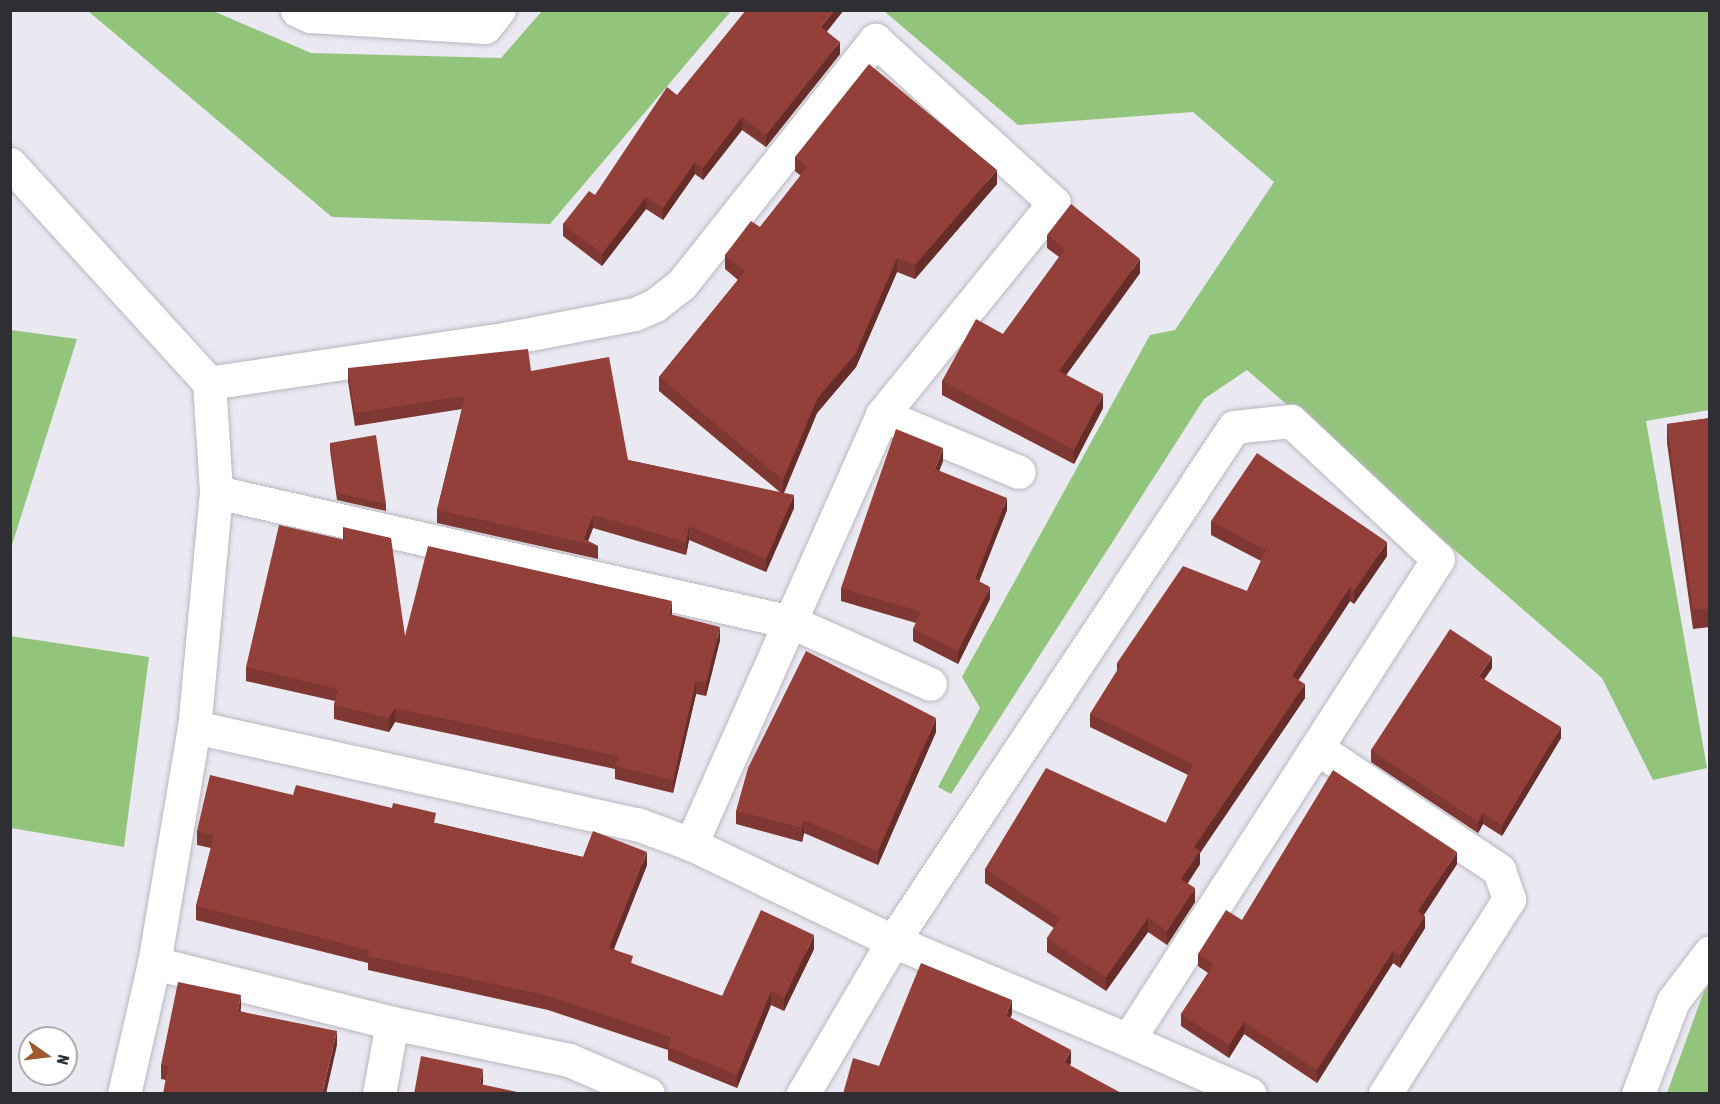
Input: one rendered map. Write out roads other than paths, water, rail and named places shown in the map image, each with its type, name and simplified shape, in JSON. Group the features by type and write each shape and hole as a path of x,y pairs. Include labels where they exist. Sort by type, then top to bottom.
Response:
{"street":[{"path":"297,10 310,16 485,27 499,10"},
{"path":"209,383 509,338 635,314 655,305 681,285 875,40 1054,204 882,415 691,844"},
{"path":"10,164 209,383 216,492 194,727 154,963 124,1094"},
{"path":"882,415 1019,472"},
{"path":"803,1094 893,942 1234,427 1291,421 1438,559 1320,750 1128,1040"},
{"path":"216,492 791,622 930,684"},
{"path":"194,727 637,824 691,844 893,942 1128,1040 1250,1094"},
{"path":"1320,750 1499,870 1509,899 1385,1094"},
{"path":"1638,1094 1673,1001 1710,952"},
{"path":"154,963 392,1023 569,1060 636,1091"},
{"path":"379,1094 392,1023"}]}
